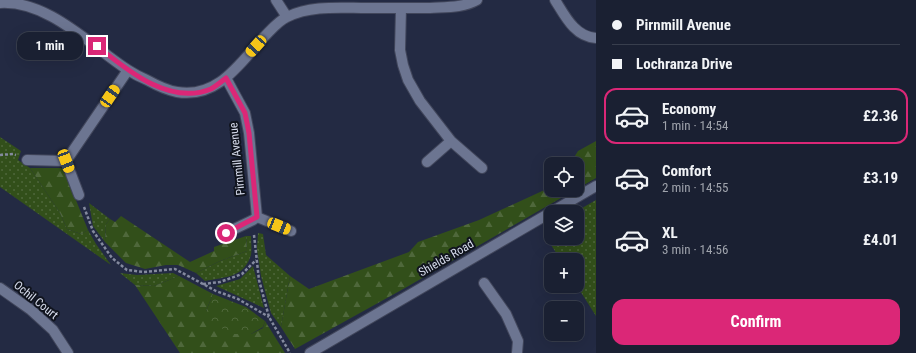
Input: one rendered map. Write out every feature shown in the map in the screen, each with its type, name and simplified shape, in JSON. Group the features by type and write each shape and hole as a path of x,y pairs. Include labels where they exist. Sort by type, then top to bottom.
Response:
{"street":[{"path":"276,0 286,17"},
{"path":"0,3 7,2 24,4 41,10 86,39 128,70 159,87 177,92 193,93 211,88 226,78 275,25 286,17 317,8 450,7 470,4 477,0"},
{"path":"555,0 575,30 588,38 596,38"},
{"path":"401,8 400,50 408,80 420,101 451,141 482,168"},
{"path":"66,161 128,70"},
{"name":"Pirnmill Avenue","path":"226,78 245,113 249,133 255,219"},
{"path":"427,162 451,141"},
{"path":"27,160 66,161"},
{"path":"66,161 79,195"},
{"name":"Shields Road","path":"310,353 596,186"},
{"path":"226,233 255,219 291,231"},
{"path":"484,283 506,314 518,341 517,353"},
{"name":"Ochil Court","path":"0,288 31,310 53,330 68,353"}],"path":[{"path":"79,195 92,231 112,258 128,270 144,272 175,269 216,291 238,299 269,317"},
{"path":"255,219 256,260 259,280 269,317 290,353"},
{"path":"203,284 220,282 242,274 256,260"}],"green space":[{"path":"0,137 21,151 18,160 30,168 60,213 67,229 81,234 88,230 111,265 0,187"},
{"path":"596,141 596,178 584,185 584,157 574,157 578,151"},
{"path":"30,168 63,168 88,230 81,234 67,229 60,213"},
{"path":"544,190 544,197 563,197 549,205 544,205 544,208 295,349 281,327 290,276 309,289 409,252 418,242 479,220"},
{"path":"596,200 596,316 581,293 584,293 584,253 556,253 551,245 584,245 584,207"},
{"path":"89,203 110,219 106,224 105,242 93,226"},
{"path":"121,216 190,262 214,251 214,247 246,236 247,251 220,261 196,273 178,265 166,265 145,269 126,263 105,242 106,224 110,219 115,222"},
{"path":"258,233 263,234 266,255 290,276 281,327 271,313 261,276 257,249"},
{"path":"246,236 251,236 251,255 248,263 239,272 226,277 205,281 196,273 220,261 247,251"},
{"path":"253,266 264,308 216,286 240,279"},
{"path":"120,273 137,275 173,273 179,276 154,286 135,285"},
{"path":"179,276 213,294 206,311 251,334 263,328 265,321 285,353 180,353 135,285 154,286"},
{"path":"213,294 246,307 265,321 263,327 251,334 234,334 208,322 206,311"}],"route":[{"path":"97,46 128,70 159,87 177,92 193,93 211,88 226,78 245,113 249,133 257,217 226,233"}]}
